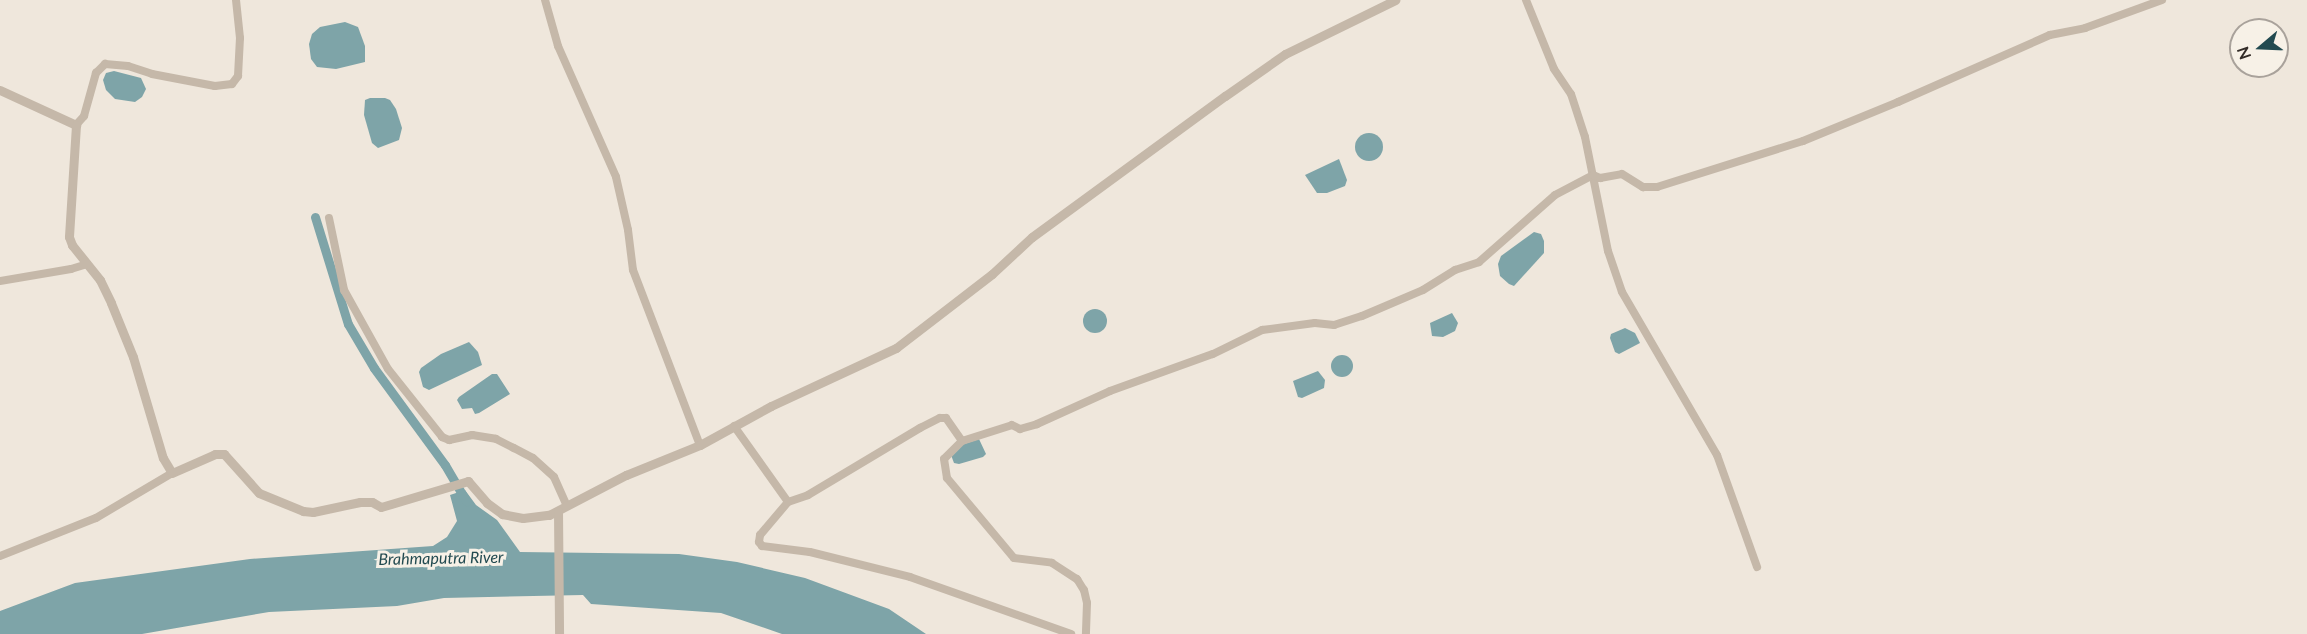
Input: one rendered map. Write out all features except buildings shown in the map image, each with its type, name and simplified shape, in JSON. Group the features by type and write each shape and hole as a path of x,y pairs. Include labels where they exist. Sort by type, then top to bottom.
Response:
{"street":[{"path":"172,473 163,458 133,357 115,313 100,280 69,237 76,125 84,116 96,73 105,64 128,66 152,74 215,86 232,84 238,76 240,38 236,0"},
{"path":"545,0 558,46 616,177 628,230 633,270 700,445"},
{"path":"0,556 96,518 172,473 214,454 224,454 259,493 303,511 313,512 360,502 372,502 381,507 464,481 472,484 487,503 502,514 523,519 549,515 566,504 626,475 700,445 822,381 896,348 992,274 1032,237 1285,54 1395,0"},
{"path":"1526,0 1554,69 1570,94 1585,137 1608,251 1622,292 1716,455 1746,529 1757,567"},
{"path":"1593,175 1600,178 1622,174 1643,187 1657,187 1803,141 1898,102 2050,34 2085,28 2162,0"},
{"path":"0,90 76,125"},
{"path":"1086,634 1087,603 1084,590 1077,579 1052,563 1014,558 946,478 944,459 962,441 996,428 1012,425 1020,429 1037,424 1110,391 1213,354 1262,330 1315,323 1334,325 1362,316 1423,290 1455,270 1479,262 1554,195 1593,175"},
{"path":"329,218 344,290 388,369 442,437 449,440 472,435 496,438 533,458 554,477 566,504"},
{"path":"0,281 87,264"},
{"path":"962,441 946,418 940,418 808,495 788,502 760,535 759,542 762,546 810,552 910,577 1071,634"},
{"path":"734,426 788,502"},
{"path":"558,511 559,634"}],"water":[{"path":"345,22 358,27 365,46 365,62 336,69 317,67 311,59 309,44 312,34 320,27"},
{"path":"114,71 141,78 146,89 142,97 135,102 115,99 106,90 103,80 106,73"},
{"path":"370,98 390,100 396,109 402,128 399,140 378,148 372,143 364,115 365,100"},
{"path":"1369,133 1379,137 1383,147 1379,157 1369,161 1359,157 1355,147 1359,137"},
{"path":"1339,159 1347,180 1345,186 1327,193 1317,193 1305,175"},
{"path":"1534,232 1541,234 1544,241 1544,253 1514,286 1509,284 1500,276 1498,264 1501,256"},
{"path":"1095,309 1104,312 1107,321 1104,330 1095,333 1086,330 1083,321 1086,312"},
{"path":"1452,313 1458,323 1455,331 1443,337 1432,336 1430,323"},
{"path":"1625,328 1635,333 1640,343 1619,354 1615,352 1610,338 1611,334"},
{"path":"469,342 478,352 482,365 429,390 423,387 419,372 421,368 441,354"},
{"path":"1342,355 1350,358 1353,366 1350,374 1342,377 1334,374 1331,366 1334,358"},
{"path":"1318,371 1325,380 1324,388 1302,398 1298,397 1293,381"},
{"path":"492,374 497,374 510,394 479,413 475,414 472,408 462,409 457,400 459,397"},
{"path":"979,439 986,454 983,457 959,464 954,463 951,455 961,445"},
{"name":"Brahmaputra River","path":"465,490 476,505 497,520 520,552 679,554 737,562 805,578 889,609 926,634 782,634 721,613 591,604 583,595 444,598 397,606 269,612 142,634 0,634 0,611 75,583 250,559 433,546 447,537 457,521 450,495"}],"waterway":[{"path":"315,217 348,324 374,368 445,465 466,501"}]}
